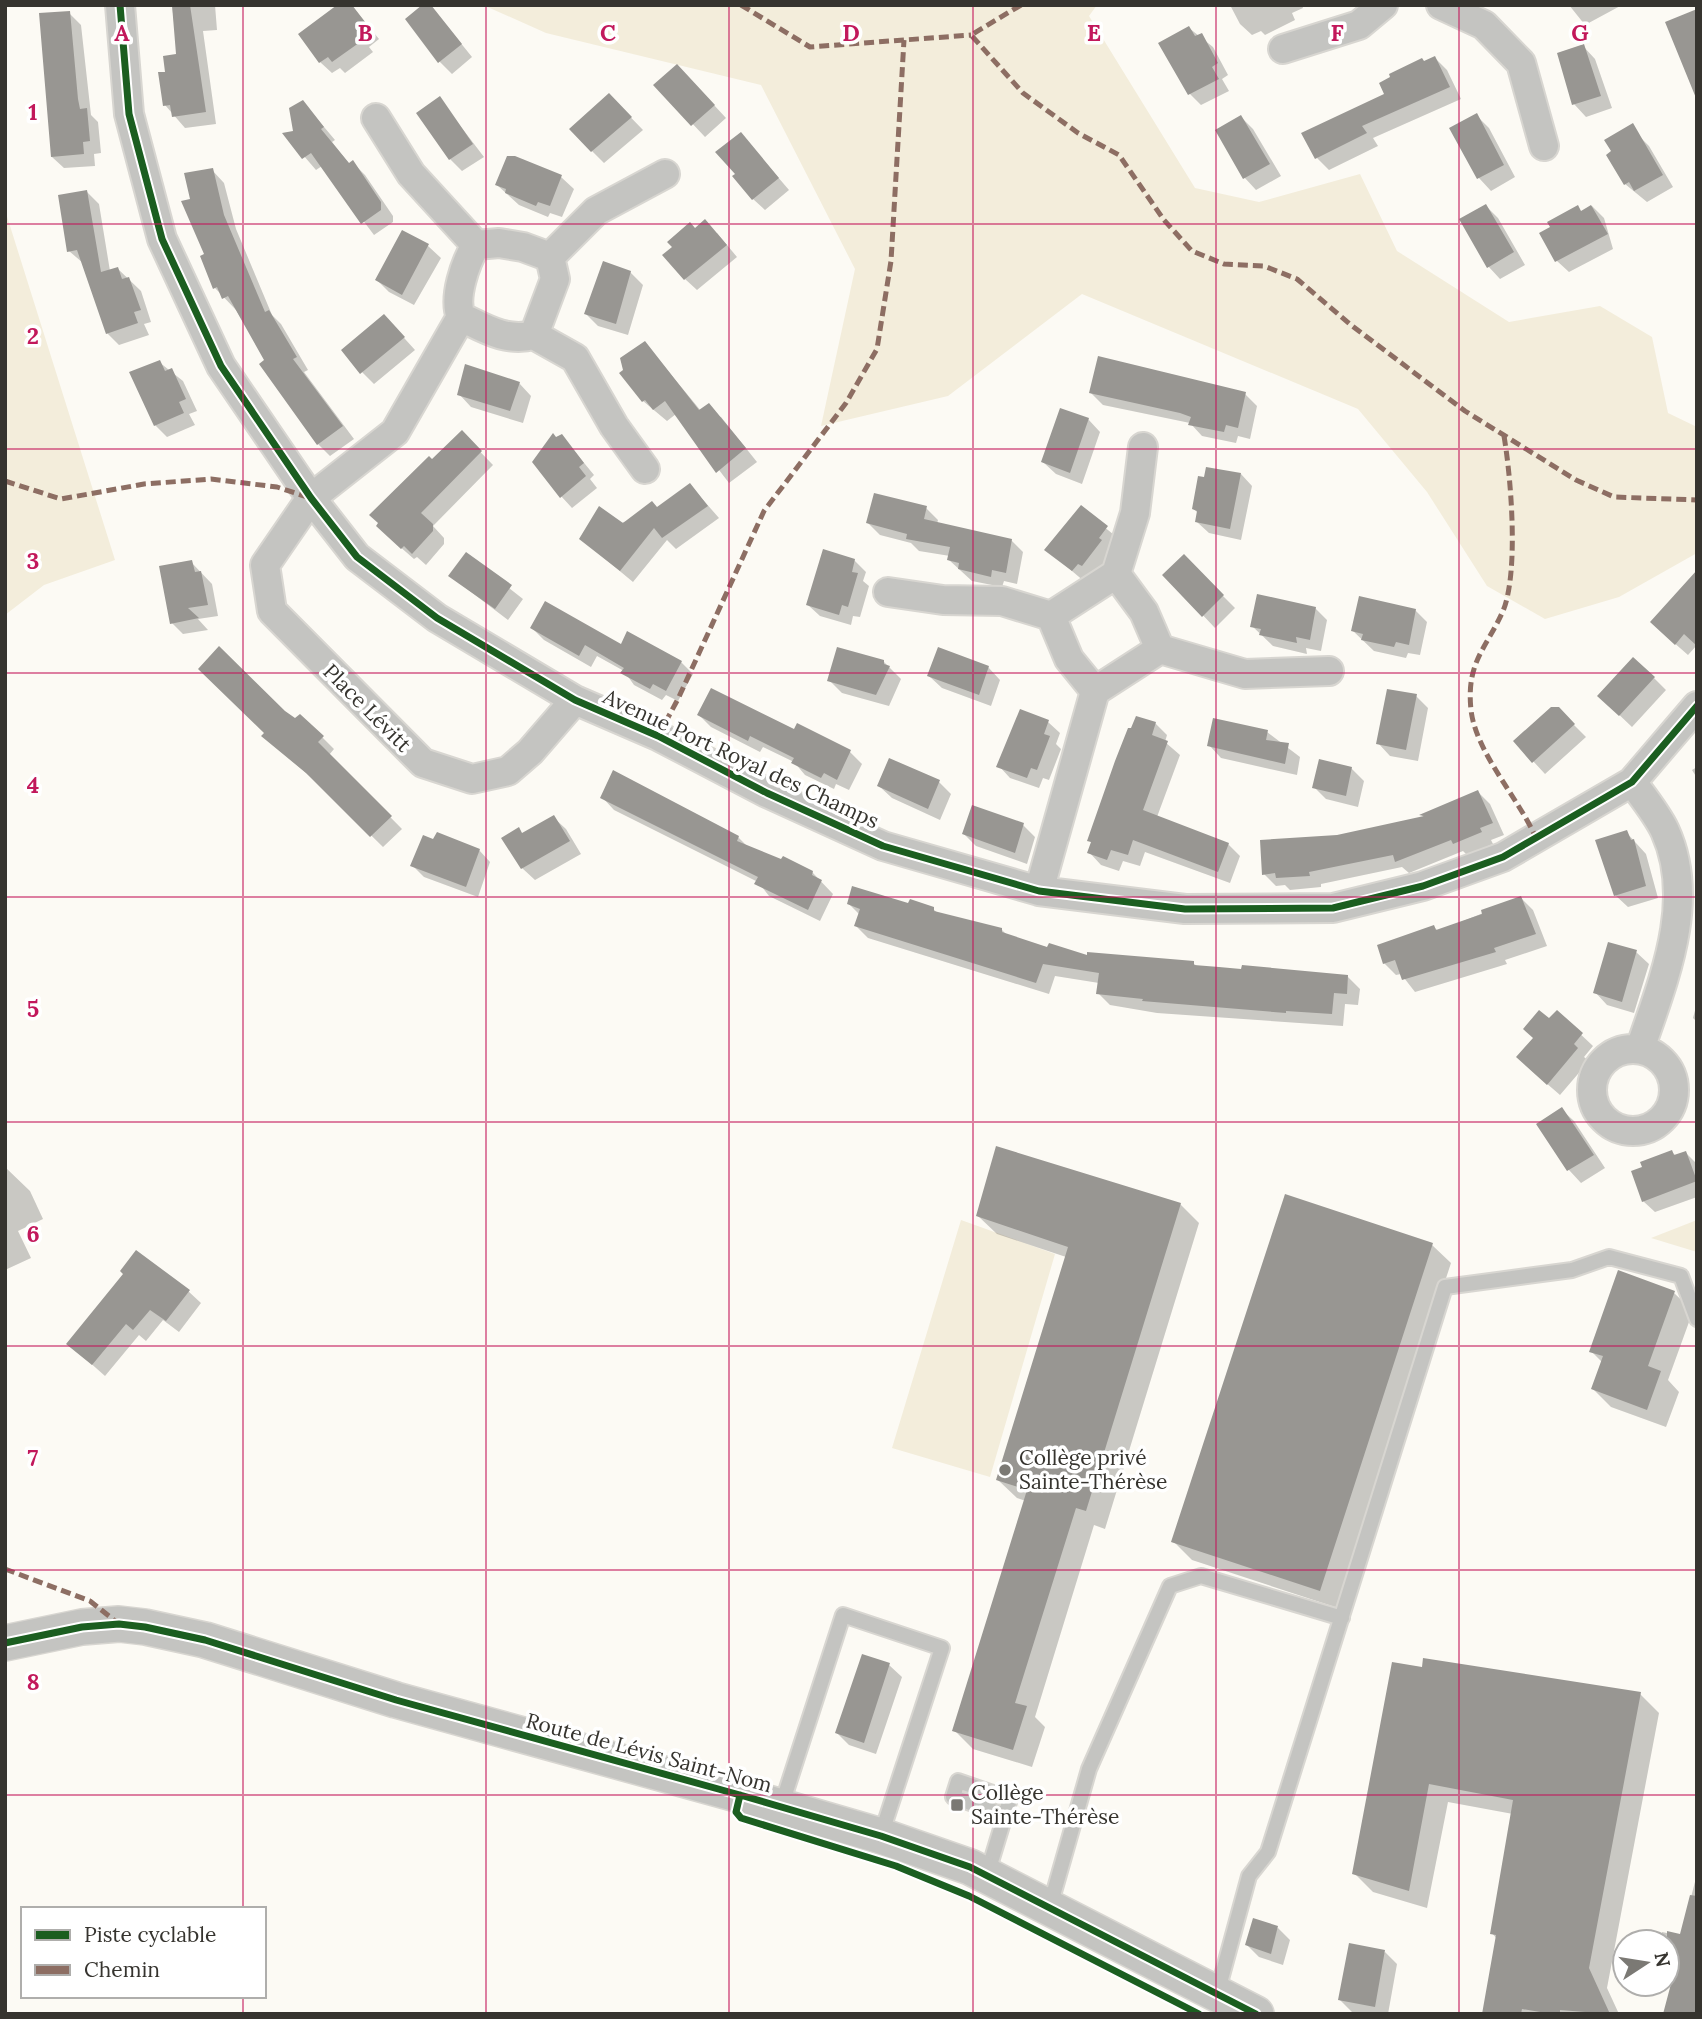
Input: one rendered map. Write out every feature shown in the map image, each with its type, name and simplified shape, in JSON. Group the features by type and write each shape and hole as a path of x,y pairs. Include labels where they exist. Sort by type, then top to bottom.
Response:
{"street":[{"name":"Avenue Port Royal des Champs","path":"120,5 129,114 162,239 221,366 311,498 357,557 437,618 575,700 658,736 767,793 883,846 1040,891 1185,909 1333,908 1423,886 1503,857 1632,782 1697,706"},
{"path":"1283,49 1359,24 1383,5"},
{"path":"1441,5 1488,15 1521,63 1544,146"},
{"path":"376,118 411,174 477,245"},
{"path":"550,257 596,211 665,174"},
{"path":"550,257 523,247 499,243 477,245 469,256 457,306 461,317 492,333 518,339 534,335 575,358 614,426 645,469"},
{"path":"534,335 555,279 550,257"},
{"name":"Place Lévitt","path":"461,317 395,432 311,498 265,565 272,611 423,763 472,779 508,771 530,751 575,700"},
{"path":"1051,616 1116,573 1135,513 1143,447"},
{"path":"1116,573 1144,612 1160,649"},
{"path":"888,592 943,600 1002,601 1051,616"},
{"path":"1051,616 1069,659 1095,691"},
{"path":"1040,891 1095,691 1160,649 1245,674 1329,671"},
{"path":"1632,782 1665,830 1677,870 1679,904 1664,978 1640,1049"},
{"name":"Route de Lévis Saint-Nom","path":"5,1643 57,1630 102,1624 174,1632 329,1677 410,1704 881,1836 987,1875 1256,2014"}],"lane":[{"path":"1217,1994 1248,1876 1268,1852 1445,1287 1572,1270 1609,1257 1681,1276 1697,1319"},
{"path":"1050,1906 1089,1769 1170,1586 1201,1576 1342,1618"},
{"path":"781,1807 843,1615 942,1648 881,1836"},
{"path":"987,1875 1010,1799 958,1781 953,1797 1005,1815"}],"shaded area":[{"path":"483,5 1097,5 1089,16 1195,188 1259,202 1360,174 1397,251 1509,322 1600,306 1652,337 1668,413 1697,427 1697,553 1619,597 1545,619 1487,586 1427,492 1358,409 1082,294 948,396 821,426 855,269 761,85 546,33"},
{"path":"5,210 115,560 44,585 5,615"},
{"path":"961,1220 1055,1254 990,1477 892,1448"},
{"path":"1697,1220 1697,1252 1651,1238"}],"building":[{"path":"172,5 190,5 206,112 172,117 170,105 163,106 158,72 165,72 163,56 176,54"},
{"path":"337,5 352,5 369,27 359,34 363,40 332,62 328,57 319,63 298,34"},
{"path":"422,5 431,5 462,44 438,63 405,19"},
{"path":"1697,9 1697,98 1696,98 1665,22"},
{"path":"70,11 78,99 80,109 87,108 90,141 83,142 84,154 51,157 39,13"},
{"path":"1189,26 1195,36 1202,33 1218,63 1212,67 1219,79 1188,95 1158,43"},
{"path":"1584,44 1601,96 1572,105 1557,53"},
{"path":"1435,56 1450,87 1362,126 1367,133 1315,159 1301,133 1384,94 1379,83 1390,77 1389,74 1422,58 1424,61"},
{"path":"677,64 715,105 691,126 653,85"},
{"path":"609,93 632,117 591,152 569,129"},
{"path":"440,96 473,144 449,160 416,113"},
{"path":"303,100 324,127 321,129 349,163 353,160 381,202 381,210 361,224 311,153 302,159 282,133 293,131 289,108"},
{"path":"1477,113 1504,165 1477,179 1449,128"},
{"path":"1241,115 1270,164 1243,179 1215,130"},
{"path":"1633,123 1663,175 1634,191 1629,182 1624,185 1606,155 1611,151 1604,140"},
{"path":"741,132 779,178 752,200 732,176 735,174 715,152"},
{"path":"507,156 515,156 562,175 550,206 538,202 536,206 505,193 506,189 495,185"},
{"path":"213,168 224,215 265,312 269,310 297,357 293,359 343,426 317,445 259,364 264,360 228,296 222,299 217,287 213,289 200,256 204,254 181,201 190,199 184,173"},
{"path":"87,190 101,272 118,267 122,279 129,277 141,310 134,312 138,323 106,334 77,250 67,252 58,195"},
{"path":"1486,204 1514,252 1487,268 1459,219"},
{"path":"1578,205 1581,211 1591,205 1608,234 1555,262 1539,233 1550,227 1547,222"},
{"path":"705,219 727,245 684,280 662,255 672,247 667,242 690,222 695,228"},
{"path":"402,230 429,244 402,295 375,280"},
{"path":"603,261 631,271 616,324 584,314"},
{"path":"384,314 405,337 360,374 341,350"},
{"path":"645,341 699,410 709,403 746,448 716,473 665,401 653,410 645,400 642,402 619,373 623,370 620,358"},
{"path":"1098,356 1246,392 1238,428 1226,425 1224,432 1188,425 1191,417 1180,413 1089,393"},
{"path":"160,360 165,371 172,368 186,399 179,402 184,413 154,426 129,372"},
{"path":"465,364 520,382 510,411 457,395"},
{"path":"1060,408 1089,418 1070,473 1041,462"},
{"path":"462,430 482,451 421,513 433,524 433,531 412,554 404,546 401,549 376,526 378,523 369,515 429,456 432,459"},
{"path":"553,433 556,437 562,434 584,463 579,467 586,476 560,498 532,462"},
{"path":"1206,467 1241,473 1230,529 1195,522 1197,511 1192,509 1198,476 1204,477"},
{"path":"690,483 708,506 662,538 654,528 620,571 579,539 599,506 623,523 652,501 657,507"},
{"path":"874,493 927,506 924,519 1012,539 1006,573 992,570 991,577 958,569 959,563 947,560 950,547 906,539 907,534 866,523"},
{"path":"1081,505 1108,526 1099,538 1102,540 1082,566 1078,564 1072,571 1044,550"},
{"path":"823,549 855,559 852,572 858,573 848,607 842,605 839,615 806,605"},
{"path":"466,552 512,585 495,609 448,576"},
{"path":"1184,554 1224,595 1202,617 1162,575"},
{"path":"192,560 195,572 201,571 208,605 188,608 199,618 170,624 159,566"},
{"path":"1697,570 1697,646 1684,634 1675,645 1650,622"},
{"path":"1257,594 1316,607 1310,640 1296,637 1297,643 1259,635 1261,629 1250,627"},
{"path":"1359,596 1416,609 1409,645 1396,642 1394,647 1361,640 1363,634 1351,631"},
{"path":"545,601 621,644 627,631 682,661 666,691 653,684 650,689 620,673 624,668 585,645 579,656 530,628"},
{"path":"219,646 285,711 295,718 300,714 324,736 318,742 392,816 370,837 306,773 261,736 264,733 198,669"},
{"path":"837,647 884,660 884,664 890,666 876,695 827,681"},
{"path":"938,647 989,666 979,695 927,676"},
{"path":"1633,657 1655,677 1619,716 1597,696"},
{"path":"711,688 794,729 797,723 851,750 837,780 824,773 821,778 791,763 794,758 750,736 748,741 697,715"},
{"path":"1387,689 1417,694 1406,750 1376,744"},
{"path":"1551,707 1559,707 1575,724 1532,763 1513,741"},
{"path":"1020,709 1049,720 1044,734 1050,736 1037,770 1031,768 1027,778 996,767"},
{"path":"1136,716 1156,722 1152,735 1168,741 1143,810 1229,843 1218,872 1133,840 1128,855 1111,850 1107,860 1087,853 1091,842 1087,841 1115,761 1128,728 1131,728"},
{"path":"1213,718 1268,730 1266,740 1289,743 1285,764 1207,746"},
{"path":"889,758 940,780 928,809 877,786"},
{"path":"1319,759 1352,767 1346,796 1312,788"},
{"path":"613,770 739,836 737,841 781,859 783,856 813,871 812,875 822,880 808,910 754,884 758,877 600,798"},
{"path":"1478,790 1493,823 1480,828 1482,832 1453,844 1451,840 1395,862 1393,855 1309,872 1310,876 1276,878 1275,873 1262,875 1260,840 1337,835 1424,816 1419,815"},
{"path":"972,805 1024,823 1015,853 962,834"},
{"path":"554,815 570,841 521,869 501,838 519,827 522,833"},
{"path":"1627,830 1631,840 1634,839 1646,886 1614,896 1595,840"},
{"path":"437,832 480,849 466,887 410,866 423,835 433,839"},
{"path":"852,886 908,903 910,899 934,907 934,911 1002,928 1002,932 1047,947 1049,943 1087,955 1087,952 1194,961 1194,965 1241,969 1242,965 1348,975 1347,994 1334,993 1332,1014 1286,1013 1142,1001 1143,999 1096,994 1099,973 1043,964 1036,983 854,926 860,909 847,904"},
{"path":"1521,896 1536,934 1494,948 1496,952 1402,980 1395,960 1383,964 1377,945 1434,925 1436,930 1482,914 1481,910"},
{"path":"1608,942 1637,950 1622,1002 1593,993"},
{"path":"1539,1010 1549,1018 1557,1010 1583,1033 1574,1044 1578,1048 1547,1085 1516,1057 1533,1038 1523,1029"},
{"path":"1562,1107 1594,1155 1567,1171 1536,1124"},
{"path":"996,1146 1181,1203 1086,1511 1076,1508 1015,1703 1027,1706 1013,1750 952,1731 1027,1490 996,1480 1068,1247 976,1216"},
{"path":"1672,1150 1674,1155 1686,1151 1697,1181 1642,1202 1631,1171 1642,1167 1640,1162"},
{"path":"1285,1194 1433,1243 1320,1591 1171,1542"},
{"path":"136,1250 190,1290 166,1321 150,1310 133,1330 126,1324 92,1365 66,1344 123,1274 120,1271"},
{"path":"1618,1270 1675,1291 1648,1366 1661,1371 1647,1410 1591,1389 1603,1356 1589,1352"},
{"path":"862,1654 890,1663 864,1743 835,1733"},
{"path":"1423,1658 1641,1692 1589,1968 1610,2014 1560,2010 1560,2014 1552,2014 1522,2009 1521,2014 1482,2014 1496,1935 1490,1934 1513,1800 1429,1784 1409,1891 1352,1874 1392,1662 1422,1667"},
{"path":"1690,1895 1697,1896 1697,2014 1663,2014 1667,1998 1681,1998 1681,1930"},
{"path":"1253,1918 1278,1926 1271,1954 1245,1945"},
{"path":"1349,1943 1385,1950 1375,2007 1338,2000"}],"marked path":[{"path":"741,5 810,47 971,35"},
{"path":"1021,5 971,35 1023,93 1078,133 1119,155 1164,220 1192,251 1224,264 1264,266 1297,279 1351,325 1465,411 1576,480 1614,497 1697,500"},
{"path":"658,736 678,699 764,511 846,403 877,349 891,261 904,40"},
{"path":"1504,436 1511,499 1511,573 1503,611 1474,668 1470,694 1471,710 1474,726 1489,759 1536,838"},
{"path":"5,481 61,499 144,484 211,479 277,487 310,498"},
{"path":"5,1569 90,1601 119,1624"}],"cycle path":[{"path":"120,5 129,114 162,239 221,366 311,498 357,557 437,618 575,700 658,736 767,793 883,846 1039,891 1185,909 1333,908 1423,886 1503,857 1632,782 1697,706"},
{"path":"5,1643 82,1627 119,1624 205,1640 396,1700 881,1836 970,1867 1256,2014"},
{"path":"740,1795 736,1812 741,1818 896,1866 969,1896 1199,2014"}],"place":[{"name":"Collège privé Sainte-Thérèse","path":"1005,1470"},
{"name":"Collège Sainte-Thérèse","path":"957,1805"}]}
